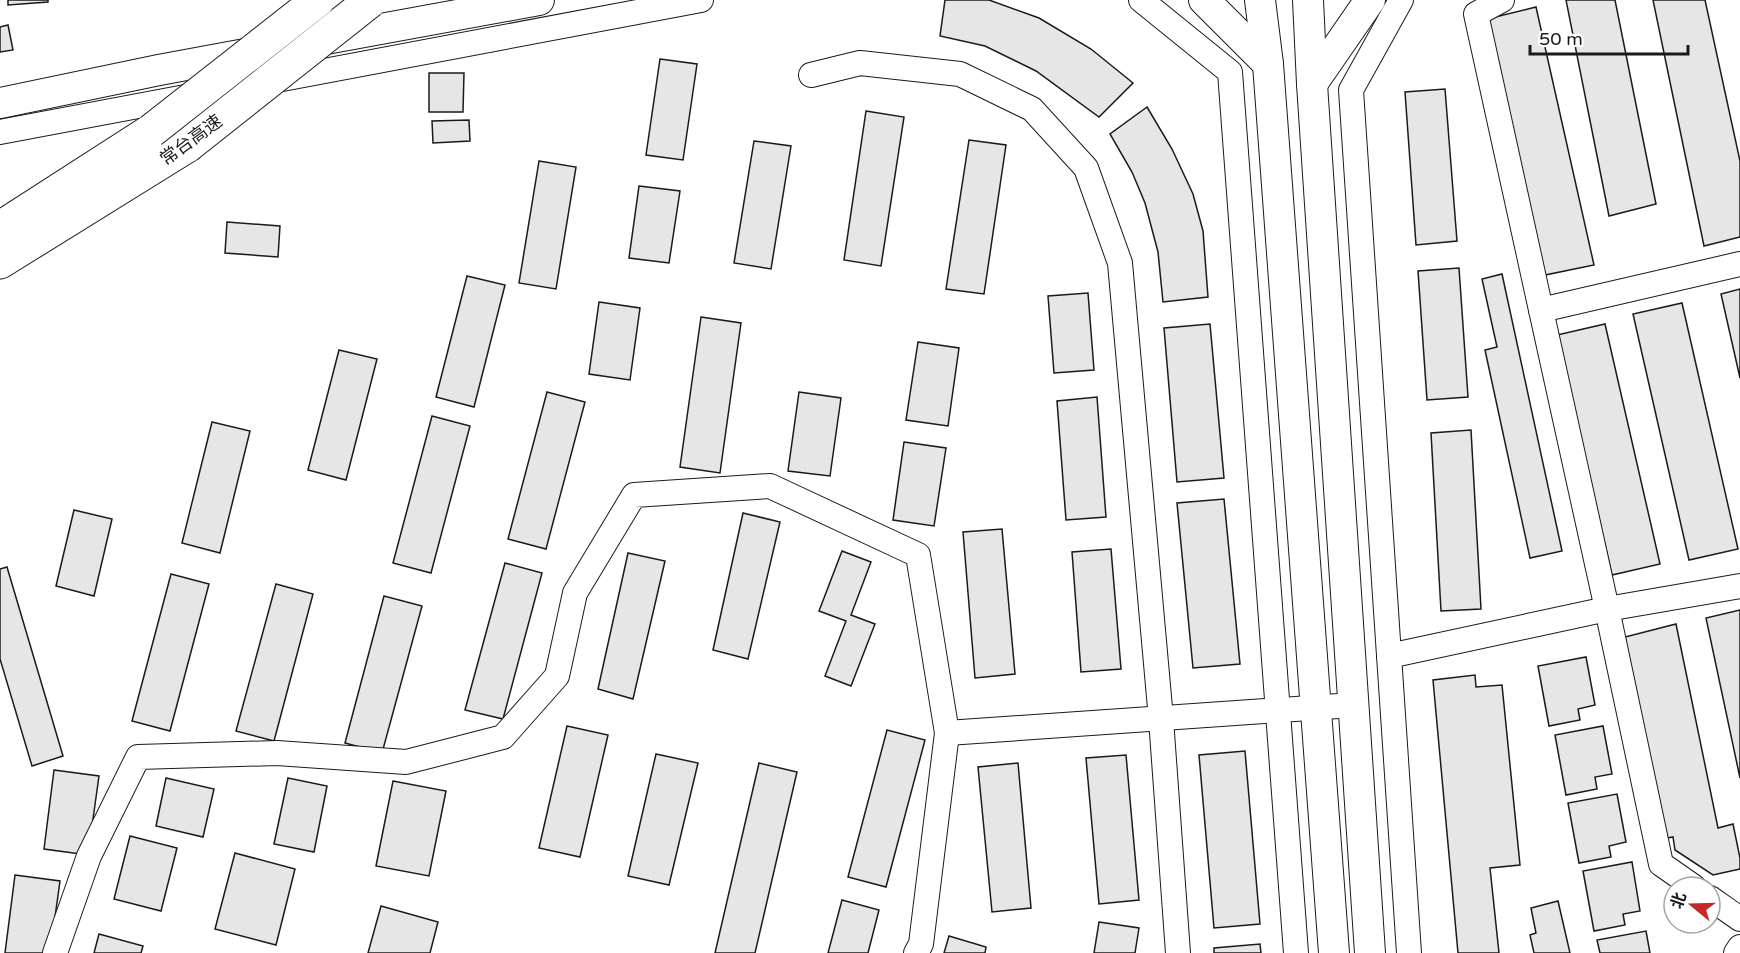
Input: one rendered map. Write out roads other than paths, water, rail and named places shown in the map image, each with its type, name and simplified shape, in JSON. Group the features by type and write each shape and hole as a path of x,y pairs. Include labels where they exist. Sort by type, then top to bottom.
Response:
{"highway":[{"name":"常台高速","path":"0,228 152,131 318,0"},
{"name":"常台高速","path":"0,262 187,146 370,0"}],"main road":[{"path":"0,103 159,70 539,0"},
{"path":"1204,0 1268,64"},
{"path":"1260,0 1268,64 1334,953"},
{"path":"1308,0 1370,953"},
{"path":"1312,84 1370,0"}],"street":[{"path":"0,132 701,0"},
{"path":"1142,0 1230,72 1296,953"},
{"path":"1401,0 1351,90 1409,953"},
{"path":"1502,0 1476,14 1661,864 1677,875"},
{"path":"811,75 860,63 960,74 1032,109 1086,168 1120,263 1161,719 1178,953"},
{"path":"1541,310 1740,264"},
{"path":"55,953 89,856 138,757 277,753 406,762 503,737 557,676 575,593 634,495 770,486 918,555 947,733 921,944 916,953"},
{"path":"1389,656 1607,609 1740,586"},
{"path":"947,733 1353,705"},
{"path":"1722,906 1740,919"},
{"path":"1736,953 1740,947"}]}
